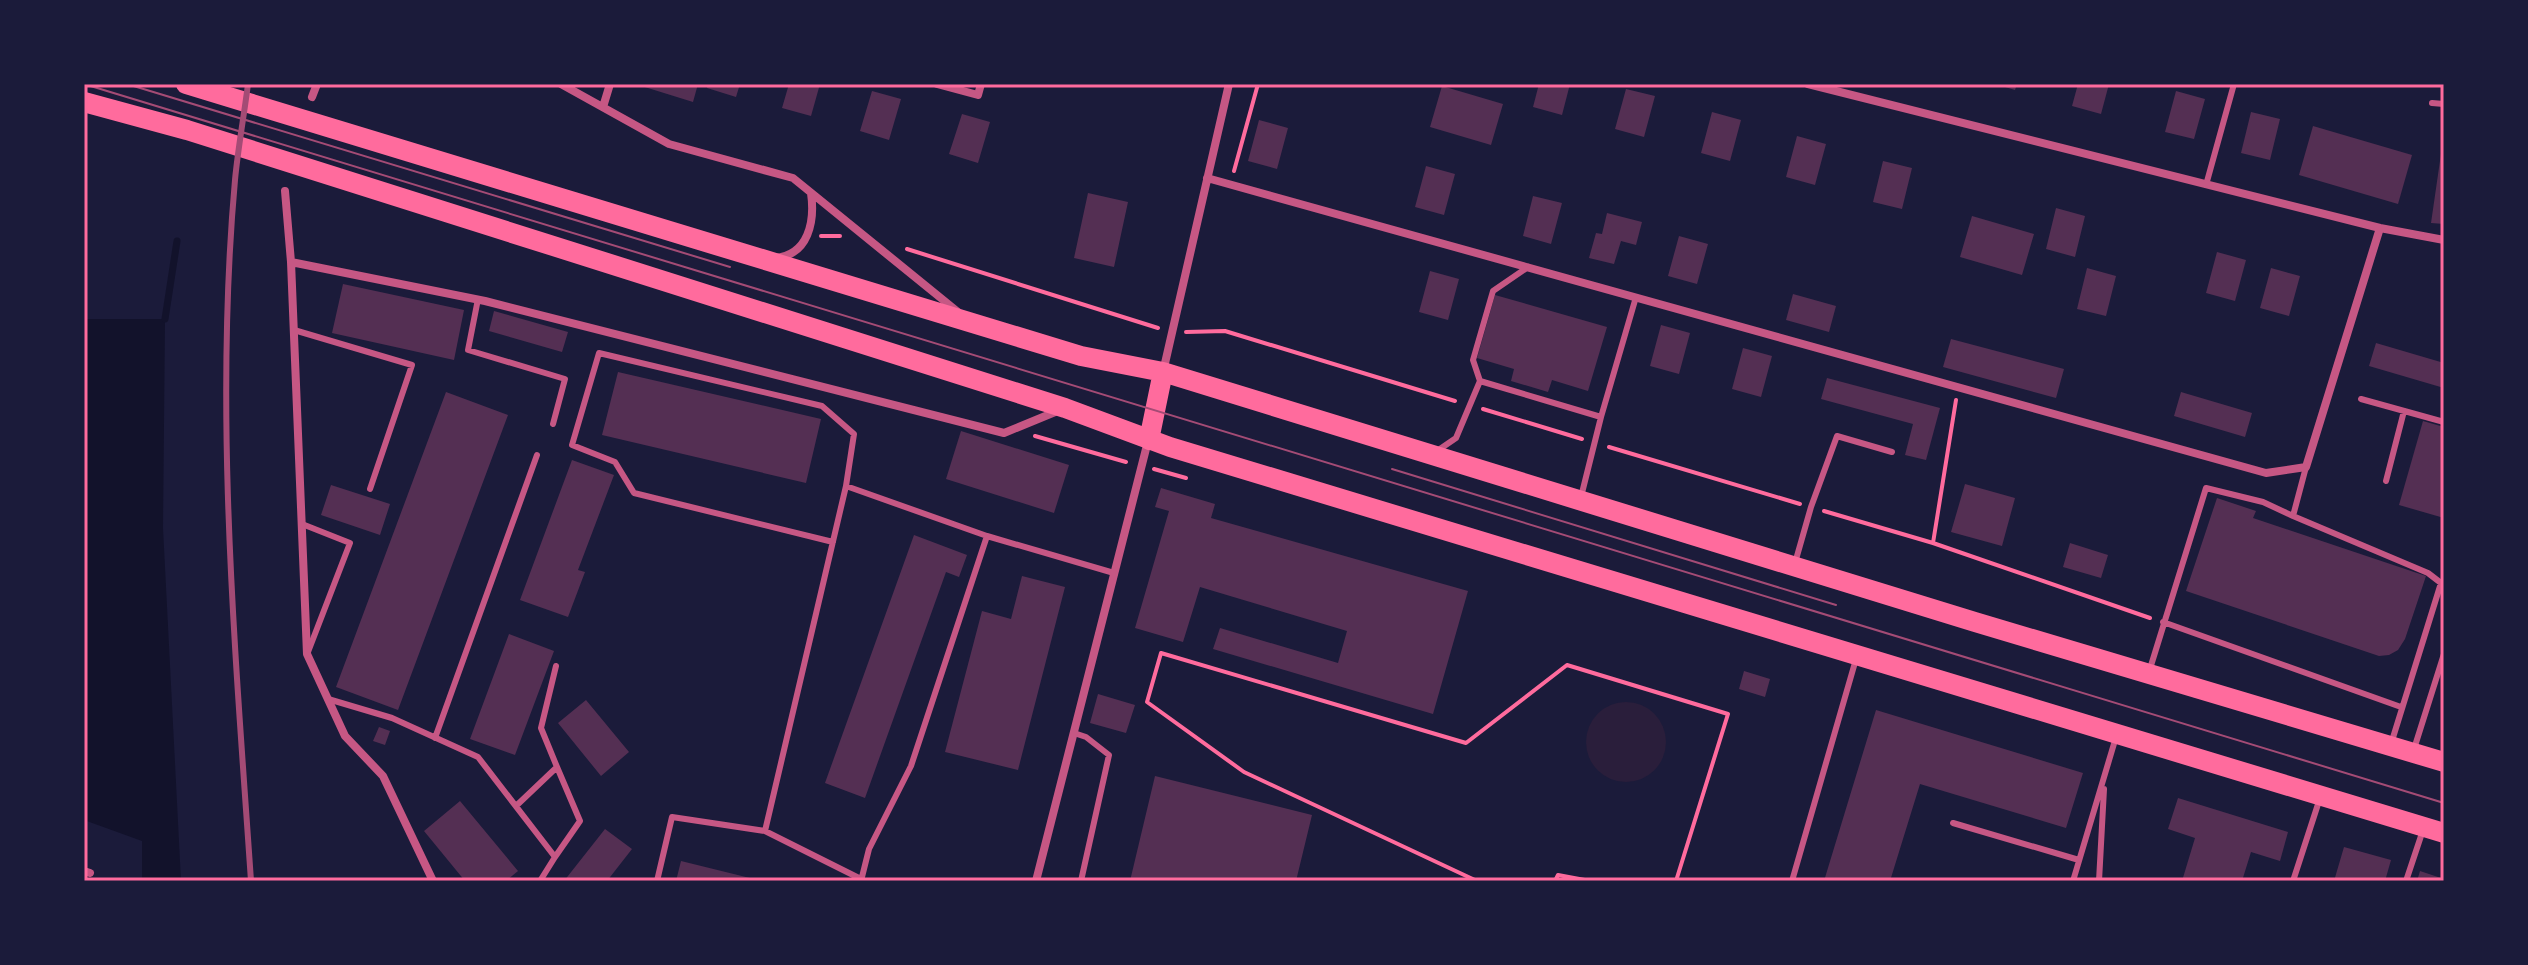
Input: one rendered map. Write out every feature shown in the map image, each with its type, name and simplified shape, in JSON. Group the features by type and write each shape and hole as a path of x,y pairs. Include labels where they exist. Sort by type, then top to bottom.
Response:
{"main road":[{"path":"193,86 1081,356 1163,372 1794,567 2444,762"},
{"path":"84,102 187,130 1065,408 1149,440 2434,830"},
{"path":"1149,440 1163,372"}],"street":[{"path":"312,97 317,84"},
{"path":"561,84 669,144 793,178 971,323"},
{"path":"603,107 610,84"},
{"path":"937,84 978,95 981,84"},
{"path":"1163,372 1229,84"},
{"path":"1808,84 2380,228 2444,240"},
{"path":"1207,178 2266,473 2306,467 2380,228"},
{"path":"285,191 291,262 307,654 345,736 383,776 433,881"},
{"path":"745,253 779,259 797,250 809,235 814,213 811,192"},
{"path":"291,262 482,300 1004,433 1065,408"},
{"path":"1036,881 1149,440"}],"lane":[{"path":"2206,185 2234,84"},
{"path":"2432,103 2444,104"},
{"path":"1431,455 1456,438 1480,381 1473,360 1493,291 1528,267"},
{"path":"1580,501 1636,297"},
{"path":"482,300 468,350 565,379 553,424"},
{"path":"294,330 412,365 370,489"},
{"path":"765,831 833,542 846,486 854,434 822,406 599,353 572,445 615,462 634,493 833,542"},
{"path":"1480,381 1601,417"},
{"path":"2361,399 2444,422"},
{"path":"2386,481 2404,411"},
{"path":"1794,567 1811,507 1837,436 1892,452"},
{"path":"435,738 537,455"},
{"path":"2293,516 2306,467"},
{"path":"846,486 987,536 1114,573"},
{"path":"2148,673 2206,488 2263,502 2428,573 2441,583 2390,747"},
{"path":"302,524 350,543 307,654"},
{"path":"657,881 672,817 765,831 861,880 869,849 911,766 987,536"},
{"path":"2163,622 2401,707"},
{"path":"2413,752 2444,654"},
{"path":"1792,881 1857,655"},
{"path":"540,881 580,821 541,728 556,666"},
{"path":"328,699 392,718 478,757 555,857"},
{"path":"1074,733 1086,737 1109,755 1081,881"},
{"path":"2073,881 2117,734"},
{"path":"516,806 557,767"},
{"path":"2099,881 2104,777"},
{"path":"2293,881 2322,794"},
{"path":"1953,823 2079,860"},
{"path":"2406,881 2434,830"}],"path":[{"path":"1230,185 1258,84"},
{"path":"809,235 867,237 1173,332 1225,331 1933,543 2163,622"},
{"path":"1933,543 1958,387"},
{"path":"1142,466 1186,478"},
{"path":"1477,881 1244,772 1147,702 1161,653 1466,743 1567,665 1728,714 1676,881"},
{"path":"1555,881 1558,875 1590,881"}],"shaded area":[{"path":"84,319 165,319 163,528 181,881 142,881 142,841 84,820"},
{"path":"1626,702 1641,705 1654,714 1663,727 1666,742 1663,757 1654,770 1641,779 1626,782 1611,779 1598,770 1589,757 1586,742 1589,727 1598,714 1611,705"}],"building":[{"path":"635,84 698,84 693,102"},
{"path":"708,84 740,84 736,97 707,88"},
{"path":"789,84 820,84 811,116 782,108"},
{"path":"1539,84 1570,84 1562,115 1533,107"},
{"path":"1995,84 2017,84 2015,90"},
{"path":"2078,84 2109,84 2101,114 2072,106"},
{"path":"1442,86 1503,104 1491,145 1430,127"},
{"path":"1626,89 1655,96 1644,137 1615,129"},
{"path":"872,91 901,99 889,140 860,131"},
{"path":"2176,91 2205,99 2194,139 2165,132"},
{"path":"1712,112 1741,120 1730,161 1701,153"},
{"path":"2251,112 2280,119 2270,160 2241,153"},
{"path":"962,114 990,122 978,163 949,154"},
{"path":"1259,120 1288,128 1277,169 1248,161"},
{"path":"2313,126 2412,155 2398,204 2299,175"},
{"path":"1797,136 1826,144 1815,185 1786,177"},
{"path":"2444,147 2444,224 2431,223"},
{"path":"1883,161 1912,168 1902,209 1873,202"},
{"path":"1426,166 1455,174 1444,215 1415,207"},
{"path":"1088,193 1128,202 1114,267 1074,258"},
{"path":"1533,196 1562,203 1551,244 1523,236"},
{"path":"2056,208 2085,216 2075,257 2046,249"},
{"path":"1607,213 1642,222 1636,245 1621,241 1614,264 1589,258 1596,233 1602,234"},
{"path":"1972,216 2034,234 2022,275 1960,257"},
{"path":"1679,236 1708,244 1697,284 1668,276"},
{"path":"2217,252 2246,260 2235,301 2206,293"},
{"path":"2087,268 2116,276 2106,316 2077,309"},
{"path":"2271,268 2300,276 2289,316 2260,308"},
{"path":"1430,271 1459,279 1448,320 1419,312"},
{"path":"343,284 464,310 454,360 332,333"},
{"path":"1793,294 1836,306 1829,332 1786,320"},
{"path":"1495,295 1607,327 1588,391 1552,380 1548,392 1511,381 1514,369 1477,358"},
{"path":"494,311 568,332 562,352 489,331"},
{"path":"1661,325 1690,333 1679,374 1650,366"},
{"path":"1951,339 2064,369 2056,398 1943,367"},
{"path":"2376,343 2444,363 2444,388 2369,366"},
{"path":"1743,348 1772,356 1761,397 1732,389"},
{"path":"618,372 821,419 806,483 602,435"},
{"path":"1827,378 1940,408 1926,460 1905,455 1913,424 1821,399"},
{"path":"446,392 508,415 398,710 336,687"},
{"path":"2181,392 2252,413 2245,437 2174,416"},
{"path":"2423,421 2444,427 2444,518 2399,505"},
{"path":"961,431 1069,465 1054,513 946,479"},
{"path":"572,460 614,475 578,570 585,572 568,617 520,600"},
{"path":"1965,484 2015,498 2002,546 1951,532"},
{"path":"331,485 390,504 380,535 321,515"},
{"path":"1161,488 1215,504 1211,518 1468,591 1433,714 1213,649 1220,628 1338,663 1347,631 1200,587 1183,642 1135,628 1169,511 1155,507"},
{"path":"2217,498 2256,511 2253,518 2426,576 2405,639 2398,650 2379,656 2186,591"},
{"path":"914,535 967,555 959,577 946,572 865,798 825,783"},
{"path":"2070,543 2108,555 2101,578 2063,567"},
{"path":"1022,576 1065,587 1018,770 945,752 982,611 1011,619"},
{"path":"509,634 554,651 515,755 470,739"},
{"path":"1744,671 1770,679 1765,697 1739,689"},
{"path":"1098,694 1135,705 1126,733 1090,723"},
{"path":"586,700 629,752 601,776 558,723"},
{"path":"1876,710 2083,773 2066,828 1920,784 1890,881 1824,881"},
{"path":"379,727 390,731 385,745 373,741"},
{"path":"1155,776 1312,815 1296,881 1130,881"},
{"path":"2178,798 2288,832 2280,861 2251,852 2242,881 2182,881 2195,838 2168,829"},
{"path":"460,801 518,871 506,881 465,881 424,831"},
{"path":"605,829 632,849 607,881 564,881"},
{"path":"2344,847 2391,860 2385,881 2334,881"},
{"path":"681,861 758,880 758,881 676,881"},
{"path":"2420,871 2444,879 2444,881 2417,881"}],"waterway":[{"path":"165,319 177,241"}],"tram line":[{"path":"84,84 2444,803"},
{"path":"127,84 730,267"},
{"path":"1392,469 1836,605"}],"railway":[{"path":"248,84 235,180 226,355 233,618 251,881"}]}
